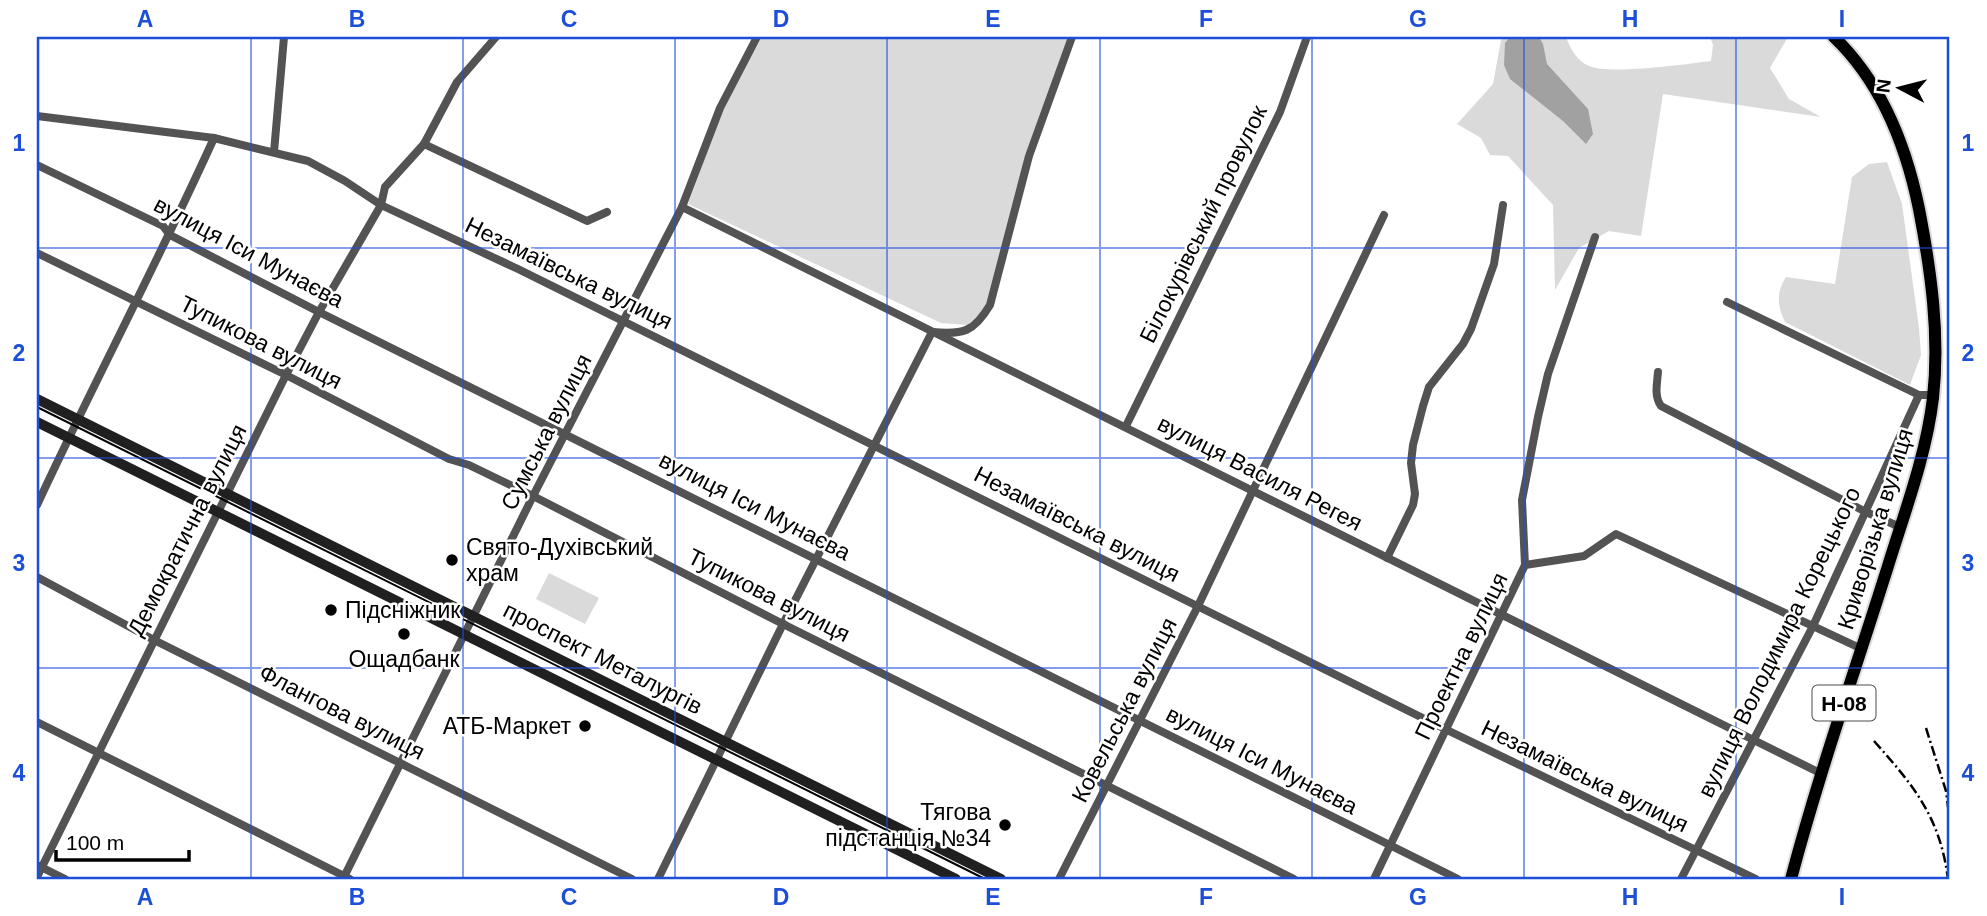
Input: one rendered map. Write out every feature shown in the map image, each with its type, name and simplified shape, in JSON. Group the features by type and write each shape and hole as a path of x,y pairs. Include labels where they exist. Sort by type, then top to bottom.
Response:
{"main road":[{"name":"Криворізька вулиця","path":"1791,879 1820,773 1918,471 1933,395 1936,328 1916,198 1905,154 1878,93 1862,69 1834,37"},
{"name":"проспект Металургів","path":"37,399 1001,879"},
{"name":"проспект Металургів","path":"37,422 956,879"}],"street":[{"path":"274,152 284,37"},
{"name":"Демократична вулиця","path":"37,877 39,866 286,375 381,205 385,187 424,144 457,82 496,37"},
{"name":"Сумська вулиця","path":"346,878 533,496 682,207 720,108 757,37"},
{"path":"658,879 783,624 932,331 950,334 972,328 983,319 990,306 1029,156 1072,37"},
{"name":"Білокурівський провулок","path":"1126,426 1280,112 1307,37"},
{"name":"Незамаївська вулиця","path":"37,116 214,138 308,161 381,205 875,445 1695,852 1756,879"},
{"path":"37,505 135,300 170,235 214,138"},
{"path":"424,144 587,221 607,212"},
{"name":"вулиця Іси Мунаєва","path":"37,165 163,226 170,235 319,312 1458,879"},
{"path":"1387,558 1413,505 1413,445 1429,387 1463,344 1471,329 1498,247 1503,205"},
{"name":"вулиця Василя Регея","path":"682,207 1820,773"},
{"name":"Ковельська вулиця","path":"1059,879 1198,606 1384,215"},
{"name":"Проектна вулиця","path":"1374,879 1525,565 1522,500 1538,416 1548,374 1595,237"},
{"name":"Тупикова вулиця","path":"37,253 286,375 449,459 469,465 533,496 1294,879"},
{"path":"1727,302 1919,395 1933,395"},
{"path":"1658,372 1656,390 1661,406 1900,527"},
{"name":"вулиця Володимира Корецького","path":"1681,879 1813,626 1919,395"},
{"path":"1525,565 1584,555 1616,534 1861,649"},
{"name":"Флангова вулиця","path":"37,577 154,640 632,879"},
{"path":"37,722 346,878"},
{"path":"39,866 65,879"}],"shaded area":[{"path":"762,37 1068,37 1024,166 985,311 967,325 941,323 688,204 723,109"},
{"path":"1504,37 1566,37 1574,54 1585,64 1613,69 1711,61 1713,45 1710,37 1788,37 1770,68 1789,99 1821,117 1663,94 1641,236 1609,231 1579,248 1555,290 1553,205 1508,156 1490,155 1481,138 1457,124 1493,84 1501,40"},
{"path":"1510,37 1539,37 1547,64 1588,109 1593,134 1586,144 1563,121 1510,79 1504,65 1505,43"},
{"path":"1887,162 1902,204 1919,328 1921,355 1910,385 1785,322 1779,305 1780,288 1786,277 1835,284 1852,177 1869,164"},
{"path":"549,573 599,598 585,624 536,599"}],"tram line":[{"path":"37,407 985,879"}],"railway":[{"path":"1926,728 1946,791 1950,822"},
{"path":"1874,741 1913,788 1932,820 1948,879"}],"place":[{"name":"Свято-Духівський храм","path":"452,560"},
{"name":"Підсніжник","path":"331,610"},
{"name":"Ощадбанк","path":"404,634"},
{"name":"АТБ-Маркет","path":"585,726"},
{"name":"Тягова пiдстанцiя №34","path":"1005,825"}]}
